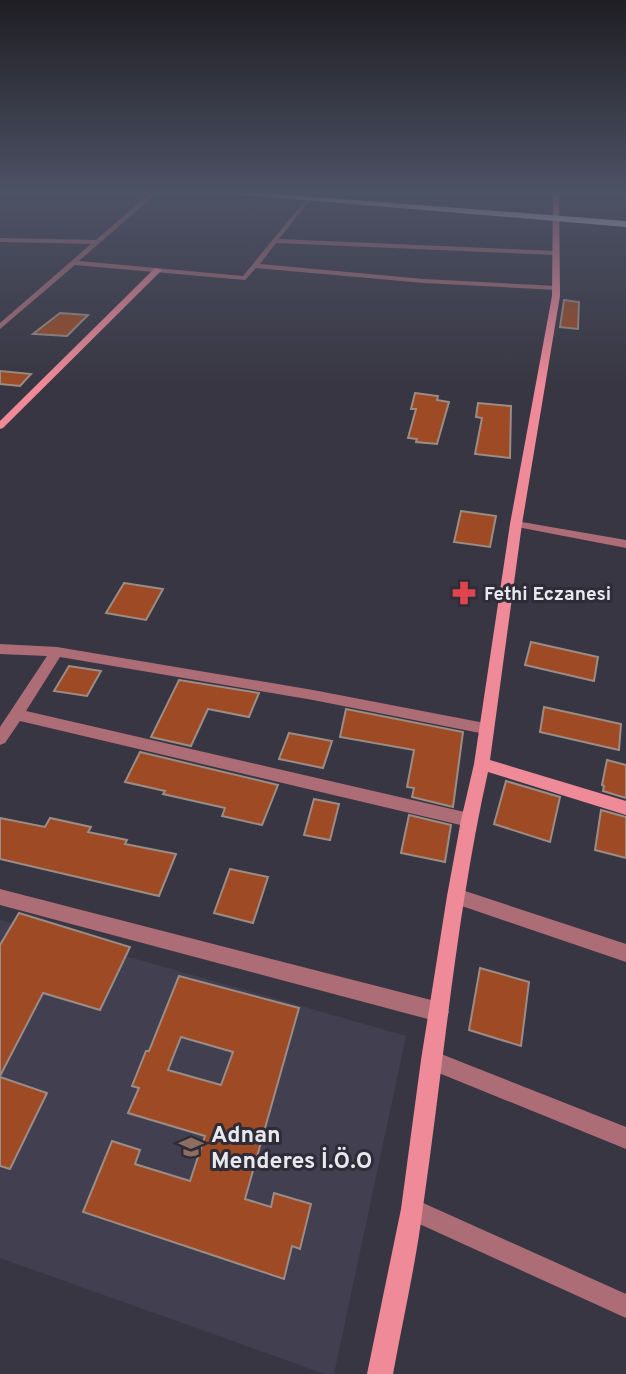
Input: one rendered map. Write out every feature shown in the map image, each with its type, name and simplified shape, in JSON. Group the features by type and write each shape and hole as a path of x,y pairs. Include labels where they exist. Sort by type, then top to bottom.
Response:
{"street":[{"path":"0,327 81,256"},
{"path":"73,263 245,278 262,256"},
{"path":"380,1374 412,1209 456,896 482,764 516,524 556,288 556,256"},
{"path":"254,266 424,281 556,288"},
{"path":"0,425 158,270"},
{"path":"516,524 626,544"},
{"path":"0,649 57,652 485,728"},
{"path":"0,739 57,652"},
{"path":"18,715 469,820"},
{"path":"482,764 626,808"},
{"path":"456,896 626,953"},
{"path":"0,897 439,1012"},
{"path":"431,1060 626,1138"},
{"path":"412,1209 626,1306"}],"shaded area":[{"name":"Adnan Menderes İ.Ö.O","path":"0,920 406,1036 334,1374 325,1374 0,1258"}],"building":[{"path":"564,300 579,302 578,329 560,327"},
{"path":"60,313 88,315 67,336 33,334"},
{"path":"0,371 31,374 20,386 0,384"},
{"path":"415,393 438,396 437,400 449,402 437,444 416,442 417,439 408,438 416,409 411,409"},
{"path":"478,403 511,406 510,458 475,454 482,418 476,417"},
{"path":"461,511 496,516 490,547 454,542"},
{"path":"124,583 163,589 146,620 106,613"},
{"path":"531,642 598,657 594,681 525,665"},
{"path":"69,666 101,671 87,696 54,691"},
{"path":"179,680 259,693 249,717 208,709 191,746 151,737"},
{"path":"544,707 621,724 619,750 540,732"},
{"path":"346,709 463,732 453,807 412,797 414,788 407,787 414,750 340,737"},
{"path":"289,733 332,741 323,768 279,759"},
{"path":"140,752 278,785 262,825 222,816 225,808 125,782"},
{"path":"607,760 626,765 626,798 603,791"},
{"path":"506,781 560,797 550,842 494,824"},
{"path":"314,799 339,804 330,840 304,835"},
{"path":"601,810 626,817 626,858 595,850"},
{"path":"409,815 451,825 445,862 401,853"},
{"path":"0,818 45,827 50,818 91,827 88,832 127,840 125,844 176,854 159,896 0,859"},
{"path":"230,869 268,877 253,923 214,913"},
{"path":"19,913 130,947 100,1010 43,993 0,1076 0,945"},
{"path":"480,968 529,982 521,1046 469,1030"},
{"path":"179,976 299,1008 245,1199 271,1207 274,1193 311,1204 300,1249 292,1246 284,1279 83,1212 112,1141 140,1150 135,1164 190,1181 205,1136 128,1113 139,1088 132,1086 146,1051 149,1051","holes":["181,1037 233,1052 221,1085 168,1070"]},
{"path":"0,1077 47,1093 10,1169 0,1166"}],"place":[{"name":"Fethi Eczanesi","path":"464,593"},
{"name":"Adnan Menderes İ.Ö.O","path":"191,1147"}]}
